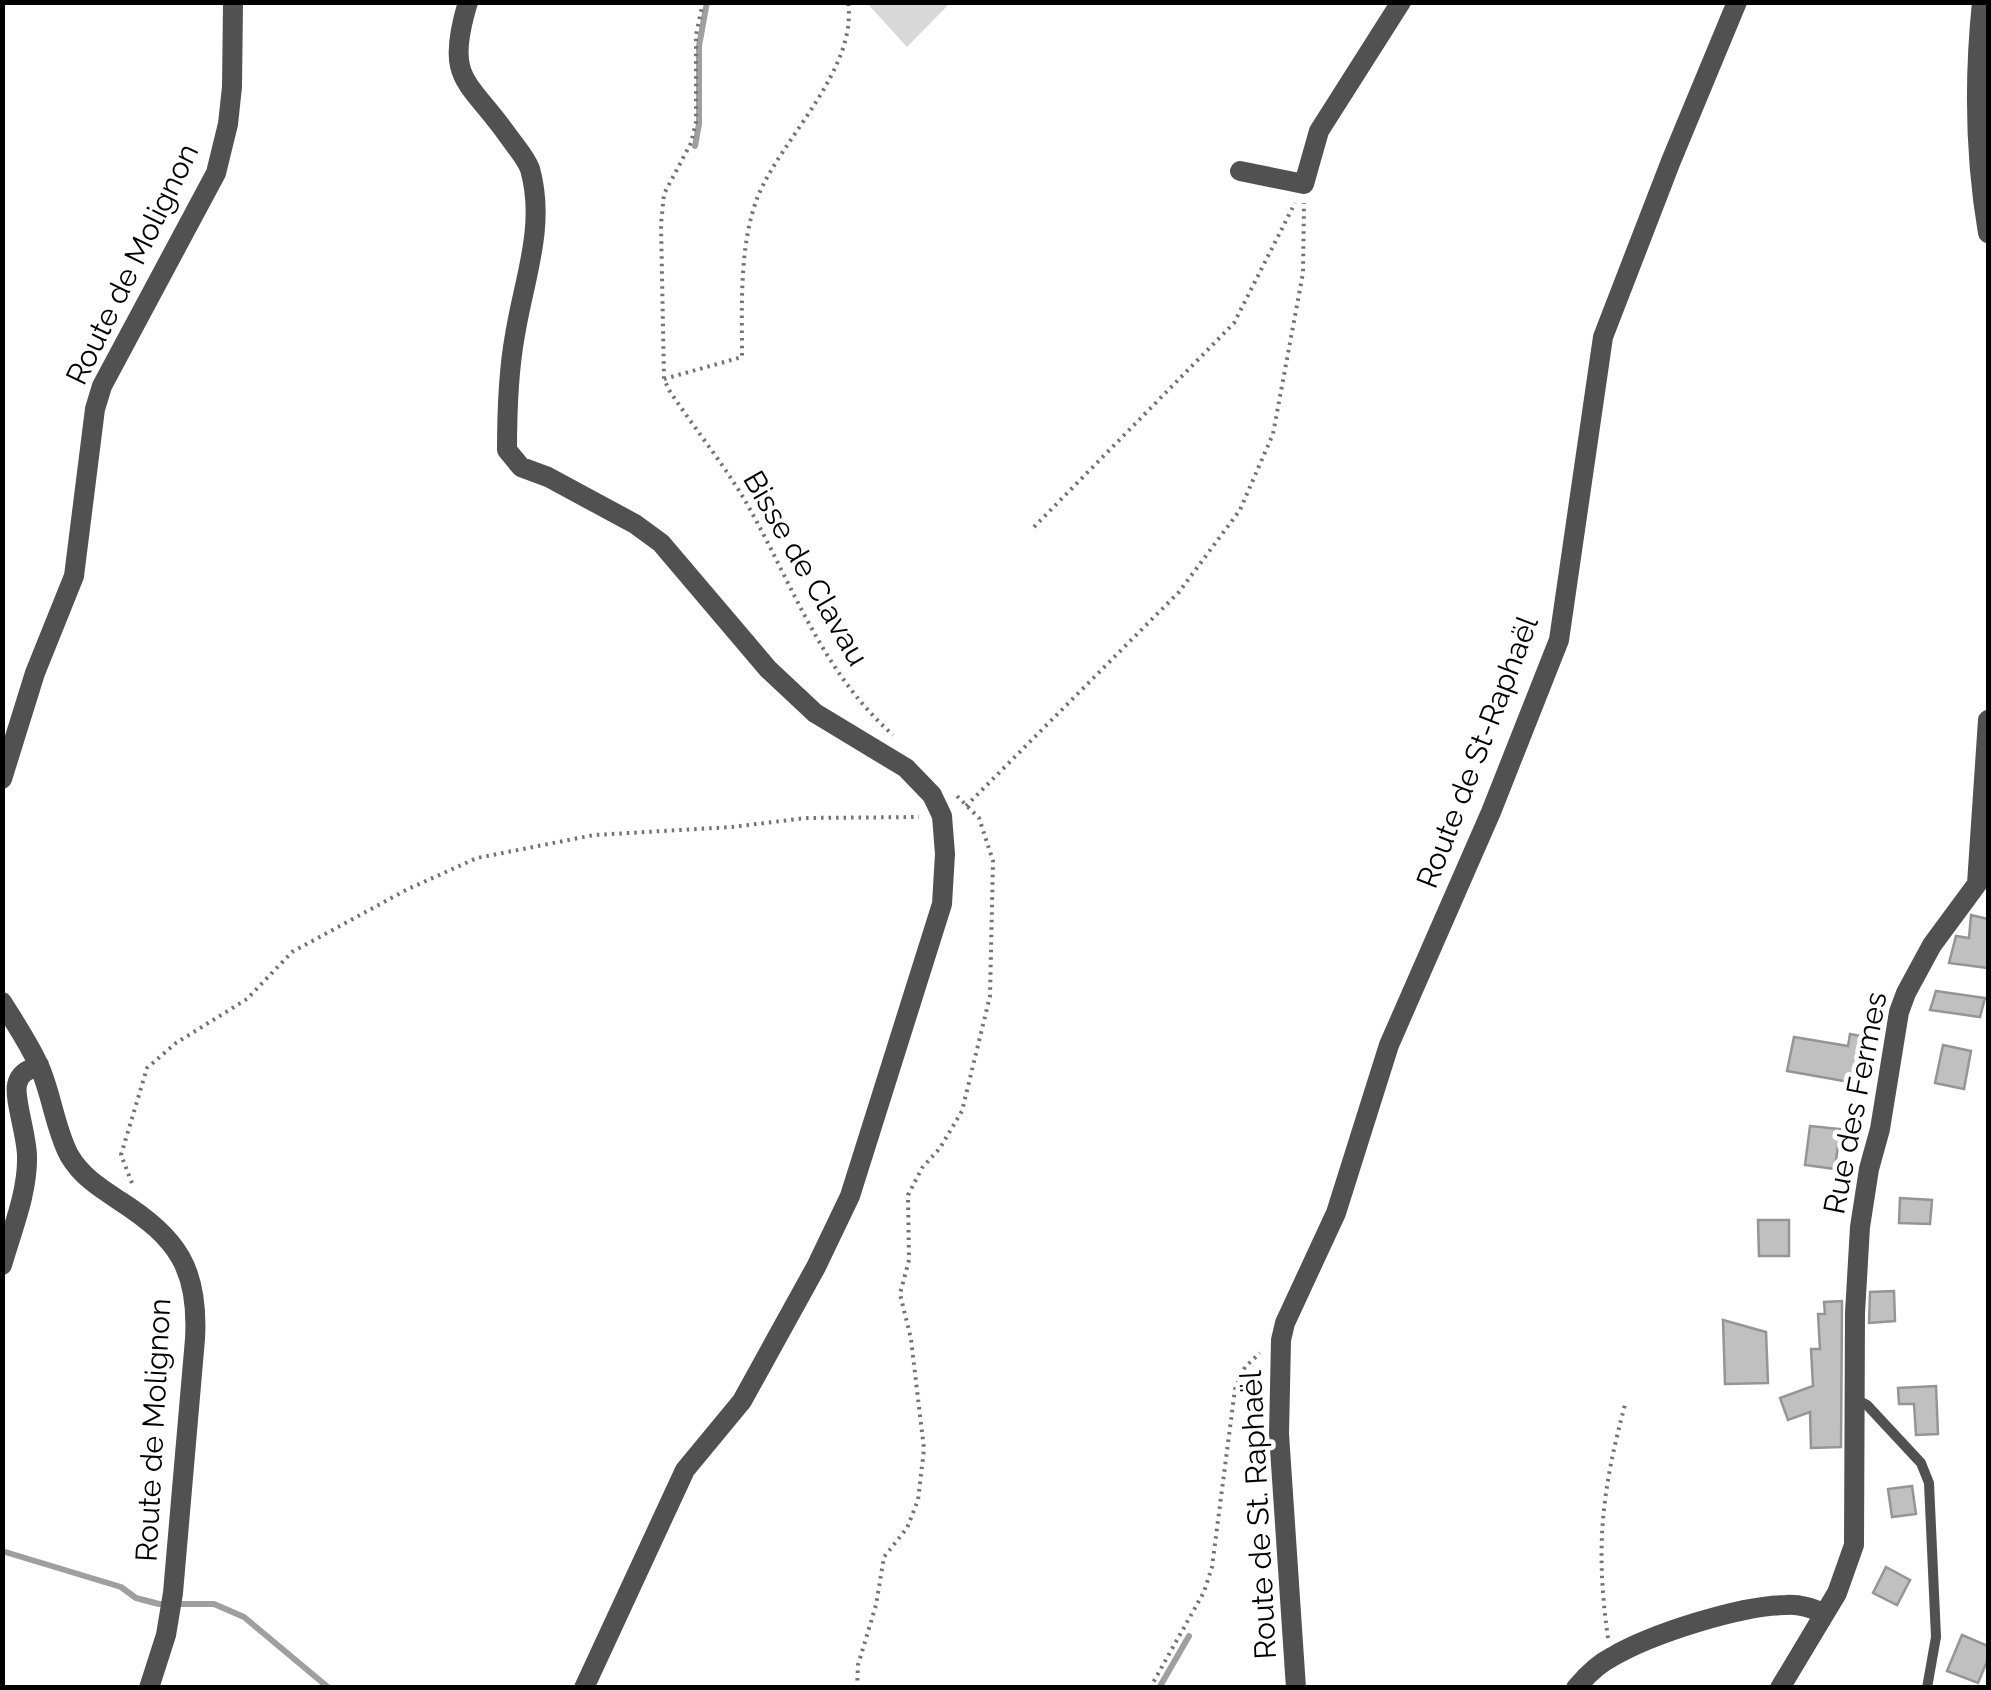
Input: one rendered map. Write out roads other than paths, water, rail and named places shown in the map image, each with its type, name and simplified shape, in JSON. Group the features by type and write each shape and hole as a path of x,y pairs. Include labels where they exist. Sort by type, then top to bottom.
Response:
{"street":[{"name":"Route de Molignon","path":"2,779 35,673 74,576 95,409 102,386 216,173 230,106 233,2"},
{"path":"468,2 455,52 464,80 528,164 537,202 534,246 508,387 507,450 521,467 618,514 661,543 768,669 815,712 906,768 932,795 942,816 945,854 942,904 850,1196 816,1267 742,1401 685,1470 584,1688"},
{"path":"1240,171 1304,184 1319,130 1401,2"},
{"name":"Route de St-Raphaël","path":"1282,1340 1289,1314 1336,1213 1389,1045 1491,812 1559,640 1603,337 1737,2"},
{"path":"1982,2 1976,72 1977,130 1988,234"},
{"name":"Rue des Fermes","path":"1780,1688 1846,1573 1854,1545 1855,1313 1860,1227 1899,1012 1918,968 1983,887 1988,720"},
{"name":"Route de Molignon","path":"2,1002 39,1066 68,1153 80,1171 157,1226 176,1250 190,1279 196,1309 195,1339 173,1593 170,1617 148,1688"},
{"path":"2,1265 28,1161 16,1084 24,1071 39,1066"},
{"name":"Route de St. Raphaël","path":"1282,1340 1279,1434 1296,1688"},
{"path":"1576,1688 1610,1657 1688,1627 1749,1609 1804,1605 1824,1612"}],"lane":[{"path":"1856,1399 1921,1464 1928,1484 1936,1637 1927,1688"}],"waterway":[{"path":"695,146 699,124 699,46 707,2"},
{"path":"2,1551 121,1587 136,1598 159,1604 214,1604 244,1617 329,1688"},
{"path":"1159,1688 1189,1636"}]}
